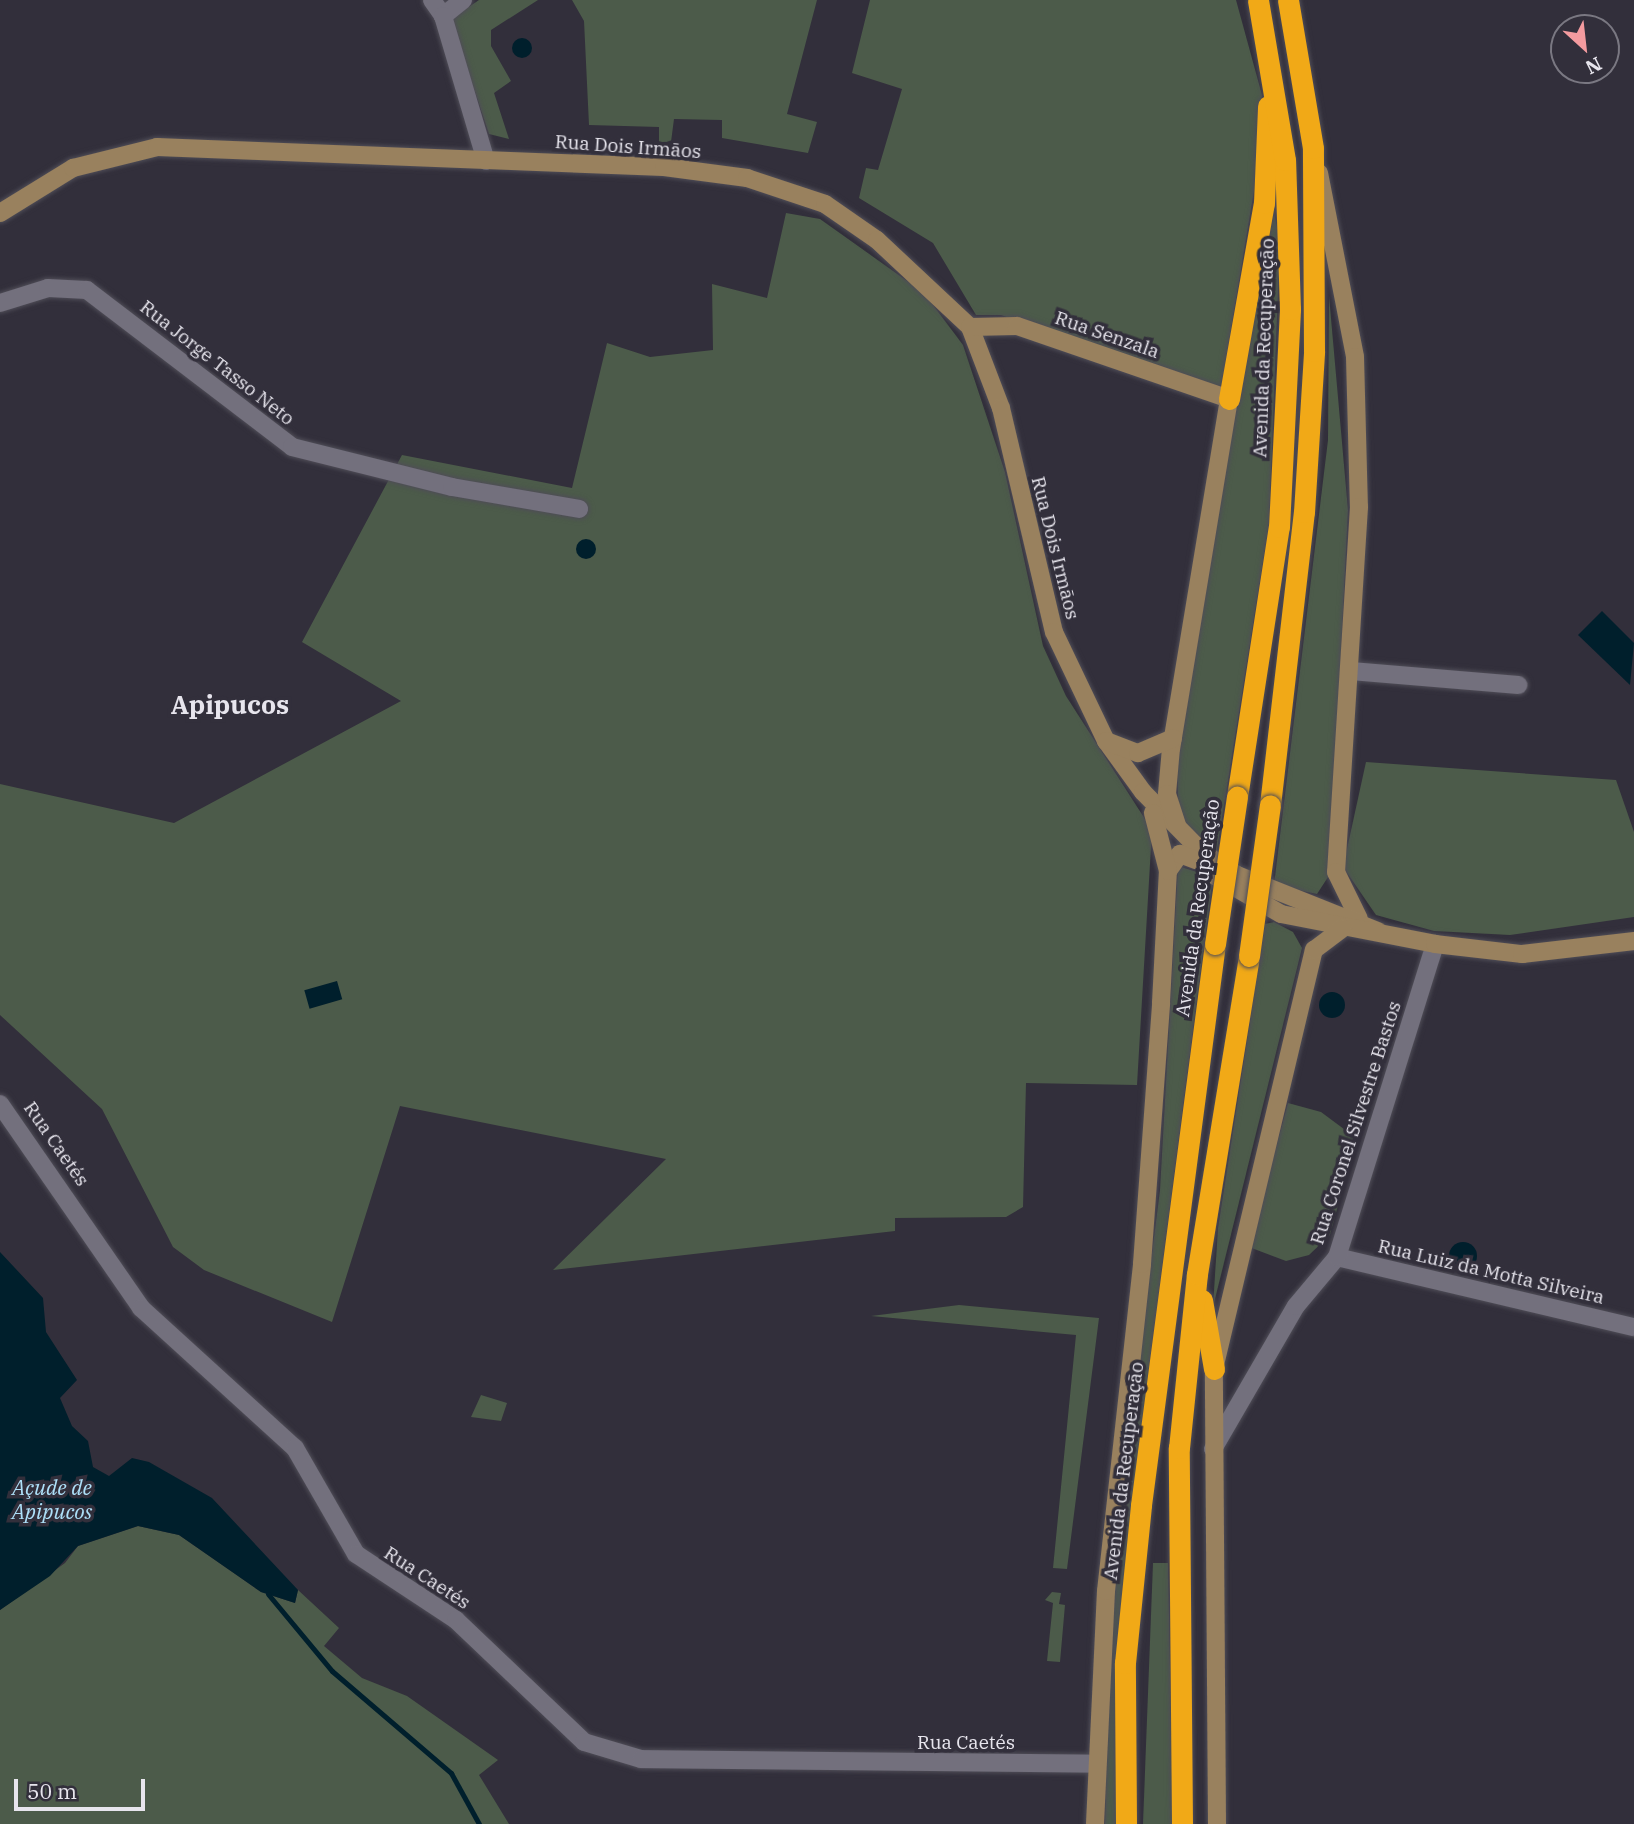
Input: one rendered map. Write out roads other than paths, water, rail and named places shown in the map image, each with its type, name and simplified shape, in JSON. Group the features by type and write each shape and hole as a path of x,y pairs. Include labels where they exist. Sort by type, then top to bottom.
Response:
{"highway":[{"name":"Avenida da Recuperação","path":"1126,1824 1125,1663 1140,1518 1215,944 1279,527 1286,421 1291,220 1270,58 1258,0"},
{"path":"1182,1824 1179,1448 1197,1273 1249,956 1270,805 1309,432 1313,148 1288,0"},
{"path":"1229,399 1264,203 1270,58"},
{"path":"1197,1273 1214,1369"}],"main road":[{"path":"1312,904 1331,893 1336,872 1351,671 1359,507 1355,357 1313,148"},
{"name":"Rua Dois Irmãos","path":"0,213 74,168 127,150 664,167 791,190 825,204 877,240 970,327 1001,408 1054,632 1106,741 1143,792 1182,834 1237,876 1312,904 1351,924 1378,932 1435,944 1522,954 1634,941"},
{"name":"Rua Senzala","path":"970,327 1017,326 1229,399"},
{"name":"Avenida da Recuperação","path":"1182,834 1167,794 1173,738 1229,399"},
{"path":"1106,741 1138,753 1173,738"},
{"name":"Rua Dois Irmãos","path":"1143,792 1153,813 1168,872"},
{"name":"Rua Dois Irmãos","path":"1153,813 1196,860 1266,909 1297,919 1351,924"},
{"path":"1168,872 1180,855 1196,860"},
{"name":"Avenida da Recuperação","path":"1095,1824 1094,1764 1105,1591 1142,1264 1168,872"},
{"path":"1217,1824 1214,1369 1314,952 1351,924 1336,872"},
{"path":"1297,919 1314,952"}],"street":[{"path":"432,0 443,16 486,161"},
{"path":"443,16 463,0"},
{"name":"Rua Jorge Tasso Neto","path":"0,303 48,288 87,290 292,447 452,488 579,509"},
{"path":"1351,671 1518,685"},
{"name":"Rua Coronel Silvestre Bastos","path":"1213,1449 1290,1315 1338,1257 1435,944"},
{"name":"Rua Caetés","path":"0,1104 141,1308 295,1448 356,1554 481,1640 584,1742 641,1759 1094,1764"},
{"name":"Rua Luiz da Motta Silveira","path":"1338,1257 1634,1327"}],"water":[{"path":"522,38 529,41 532,48 529,55 522,58 515,55 512,48 515,41"},
{"path":"586,539 593,542 596,549 593,556 586,559 579,556 576,549 579,542"},
{"path":"1602,611 1634,643 1630,685 1578,635"},
{"path":"337,981 342,999 310,1009 304,990"},
{"path":"1332,992 1341,996 1345,1005 1341,1014 1332,1018 1323,1014 1319,1005 1323,996"},
{"path":"1463,1242 1473,1246 1477,1256 1473,1266 1463,1270 1453,1266 1449,1256 1453,1246"},
{"name":"Açude de Apipucos","path":"0,1252 43,1298 46,1332 77,1380 60,1398 72,1426 88,1441 93,1467 109,1476 132,1458 149,1462 212,1498 298,1590 295,1603 261,1592 179,1535 138,1526 78,1546 50,1576 0,1610"}],"waterway":[{"path":"268,1594 332,1671 451,1773 479,1824"}],"district":[{"name":"Apipucos","path":"230,705"}]}
